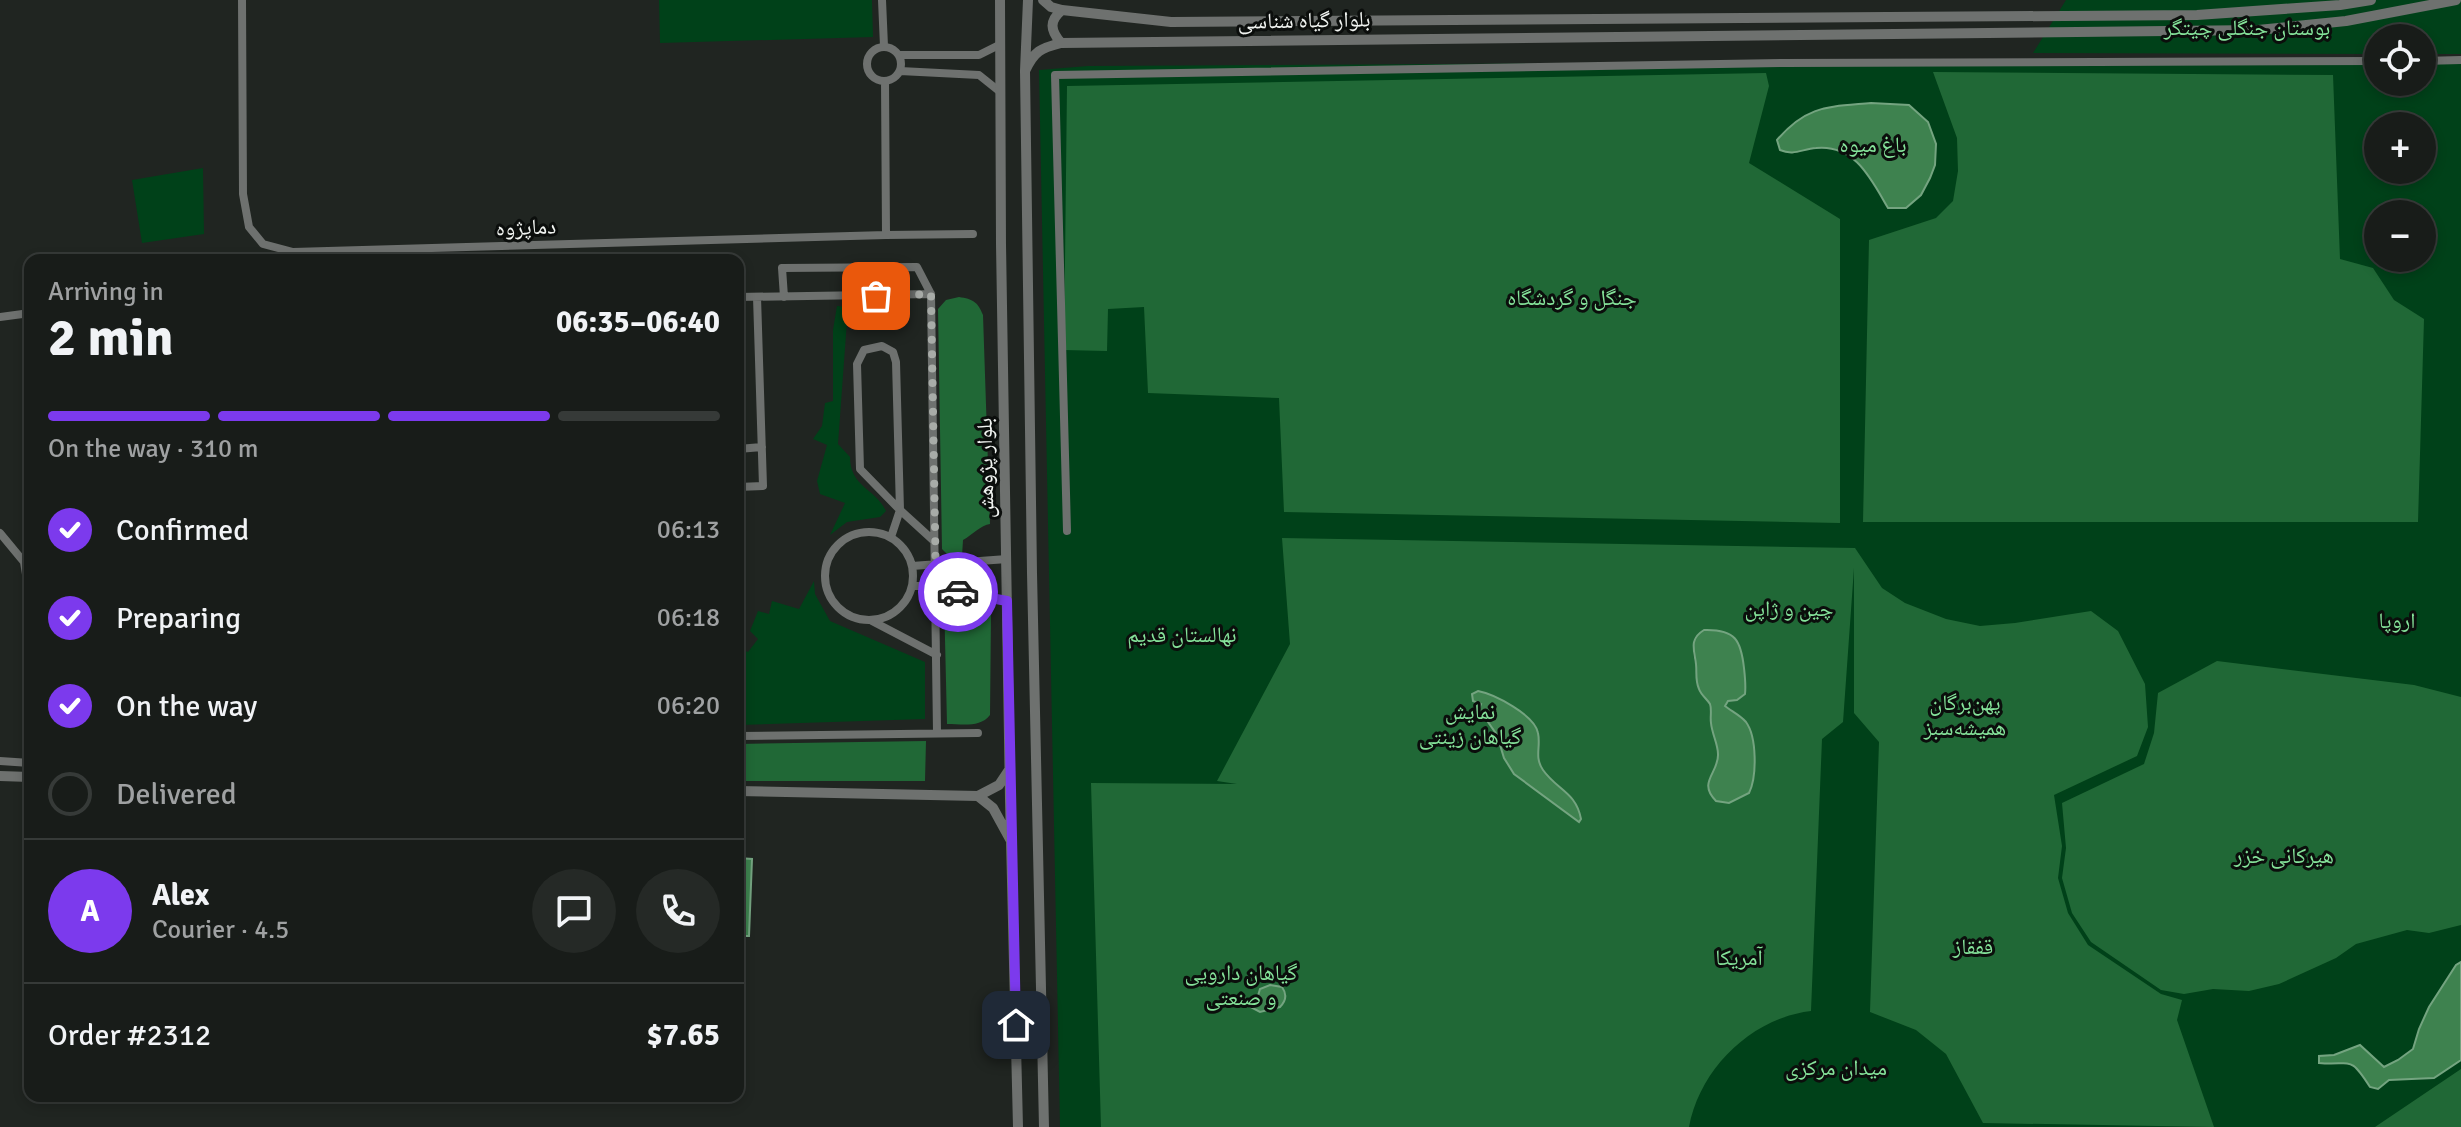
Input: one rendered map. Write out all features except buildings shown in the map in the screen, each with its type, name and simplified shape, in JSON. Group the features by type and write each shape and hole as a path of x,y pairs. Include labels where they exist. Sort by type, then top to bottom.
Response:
{"street":[{"name":"دماپژوه","path":"242,0 243,194 249,227 263,244 293,252 973,234"},
{"path":"882,0 884,46"},
{"name":"بلوار پژوهش","path":"1000,0 1007,601 1018,1127"},
{"name":"بلوار پژوهش","path":"1028,0 1025,71 1032,573 1044,1127"},
{"path":"1043,0 1051,7 1062,10"},
{"name":"بلوار گیاه شناسی","path":"1062,10 1171,22 2197,15 2371,0"},
{"name":"بلوار گیاه شناسی","path":"1061,43 2258,30 2346,21 2456,0"},
{"path":"1025,71 1040,49 1061,43 1053,34 1051,25 1062,10"},
{"path":"899,55 979,55 999,45"},
{"path":"884,46 899,55 902,60 900,71 885,81 874,77 867,67 873,51 884,46"},
{"path":"2436,61 2461,60"},
{"path":"1067,531 1055,75 1782,63 2364,61"},
{"path":"900,71 979,75 999,91"},
{"path":"885,81 886,235"},
{"path":"784,297 782,268 917,267 931,294 937,732"},
{"path":"744,297 931,294"},
{"path":"744,487 763,486 757,297"},
{"path":"0,317 24,314"},
{"path":"891,537 900,510 896,362 893,352 882,346 864,350 857,364 860,469 900,510 934,541"},
{"path":"744,448 762,447"},
{"path":"862,532 877,532 891,537 910,557 912,566 913,586 908,599 886,617 857,619 833,602 826,588 824,574 836,546 847,537 862,532"},
{"path":"0,533 24,559"},
{"path":"912,566 1007,559"},
{"path":"913,586 936,586 1007,601"},
{"path":"872,620 937,655"},
{"path":"744,736 978,733"},
{"path":"0,761 24,763"},
{"path":"744,791 978,796 999,785 1010,769"},
{"path":"0,776 24,777"},
{"path":"978,796 993,808 1011,842"}],"green space":[{"path":"659,0 872,0 873,37 660,43"},
{"name":"بوستان جنگلی چیتگر","path":"2066,0 2461,0 2461,54 2436,54 2436,24 2364,24 2364,54 2033,53"},
{"path":"2461,58 2461,1127 1060,1127 1039,70 1088,66 2364,59 2364,96 2436,96 2436,59"},
{"path":"1933,72 2333,75 2340,259 2364,266 2364,272 2376,272 2394,300 2424,319 2418,522 1863,522 1869,240 1936,218 1953,201 1958,171 1957,138"},
{"name":"جنگل و گردشگاه","path":"1766,73 1769,86 1749,163 1840,219 1840,523 1284,512 1279,398 1148,393 1144,307 1108,309 1107,351 1064,350 1067,86"},
{"path":"203,168 204,234 142,243 132,180"},
{"path":"959,297 974,302 983,315 990,524 963,540 962,556 950,557 942,549 938,309 946,300"},
{"path":"837,306 848,307 838,444 850,457 854,475 886,511 880,517 847,522 830,535 845,503 820,494 817,481 827,445 813,439 822,426 825,403 833,401 833,330"},
{"path":"1282,538 1855,548 1882,588 1905,603 1946,619 1980,626 2091,611 2118,631 2145,684 2148,727 2137,756 2054,795 2062,846 2058,878 2068,913 2088,945 2161,994 2182,1000 2177,1020 2214,1127 1983,1123 1946,1054 1916,1030 1870,1012 1879,742 1854,713 1854,568 1843,722 1822,739 1811,1011 1769,1024 1749,1035 1732,1050 1704,1085 1689,1127 1101,1127 1091,783 1237,784 1217,781 1290,644","holes":["1710,630 1732,637 1741,651 1745,694 1737,700 1728,701 1725,706 1747,724 1754,761 1709,790 1718,752 1710,704 1695,663 1693,646 1695,637"]},
{"path":"814,581 815,594 830,621 925,662 925,719 744,725 744,650 748,652 758,639 750,631 758,611 769,614 772,601 799,609"},
{"path":"948,593 962,595 963,601 986,607 991,614 990,715 976,724 947,724 944,597"},
{"name":"هیرکانی خزر","path":"2217,661 2414,685 2461,697 2461,925 2429,933 2407,930 2356,944 2336,958 2279,984 2249,991 2213,989 2184,994 2161,990 2091,942 2072,913 2062,878 2066,848 2062,803 2144,764 2154,733 2158,693"},
{"path":"926,741 925,781 744,781 744,744"},
{"path":"2461,1069 2461,1127 2375,1127"}],"shaded area":[{"path":"1871,103 1909,105 1928,122 1936,144 1935,165 1930,178 1921,195 1906,208 1888,208 1868,175 1841,152 1830,148 1794,152 1780,150 1777,140 1809,114 1830,107"},
{"path":"1704,630 1730,634 1735,638 1743,659 1745,694 1737,700 1728,701 1725,706 1744,720 1750,729 1754,767 1749,793 1729,803 1716,801 1708,788 1718,750 1710,704 1697,683 1694,641"},
{"path":"1478,691 1513,706 1530,719 1538,733 1540,765 1575,803 1581,819 1579,822 1514,774 1504,758 1497,735 1479,709 1481,704 1473,701 1472,694"},
{"path":"744,858 752,859 749,936 744,936"},
{"path":"2461,962 2461,1060 2434,1078 2389,1080 2378,1089 2370,1087 2358,1070 2349,1064 2319,1063 2319,1056 2334,1055 2360,1045 2384,1067 2398,1060 2413,1049 2429,1007"},
{"path":"1270,985 1284,990 1284,1002 1280,1007 1260,1012 1243,1003 1241,997 1257,999 1260,989"}],"way so far":[{"path":"876,296 931,294 936,586 958,592"}],"route":[{"path":"958,592 1007,601 1016,1025"}],"park label":[{"name":"باغ میوه","path":"1873,144"},
{"name":"چین و ژاپن","path":"1789,608"},
{"name":"اروپا","path":"2397,620"},
{"name":"نهالستان قدیم","path":"1182,634"},
{"name":"پهن‌برگان همیشه‌سبز","path":"1965,714"},
{"name":"نمایش گیاهان زینتی","path":"1470,724"},
{"name":"قفقاز","path":"1973,946"},
{"name":"آمریکا","path":"1739,957"},
{"name":"گیاهان دارویی و صنعتی","path":"1241,984"},
{"name":"میدان مرکزی","path":"1836,1067"}]}
